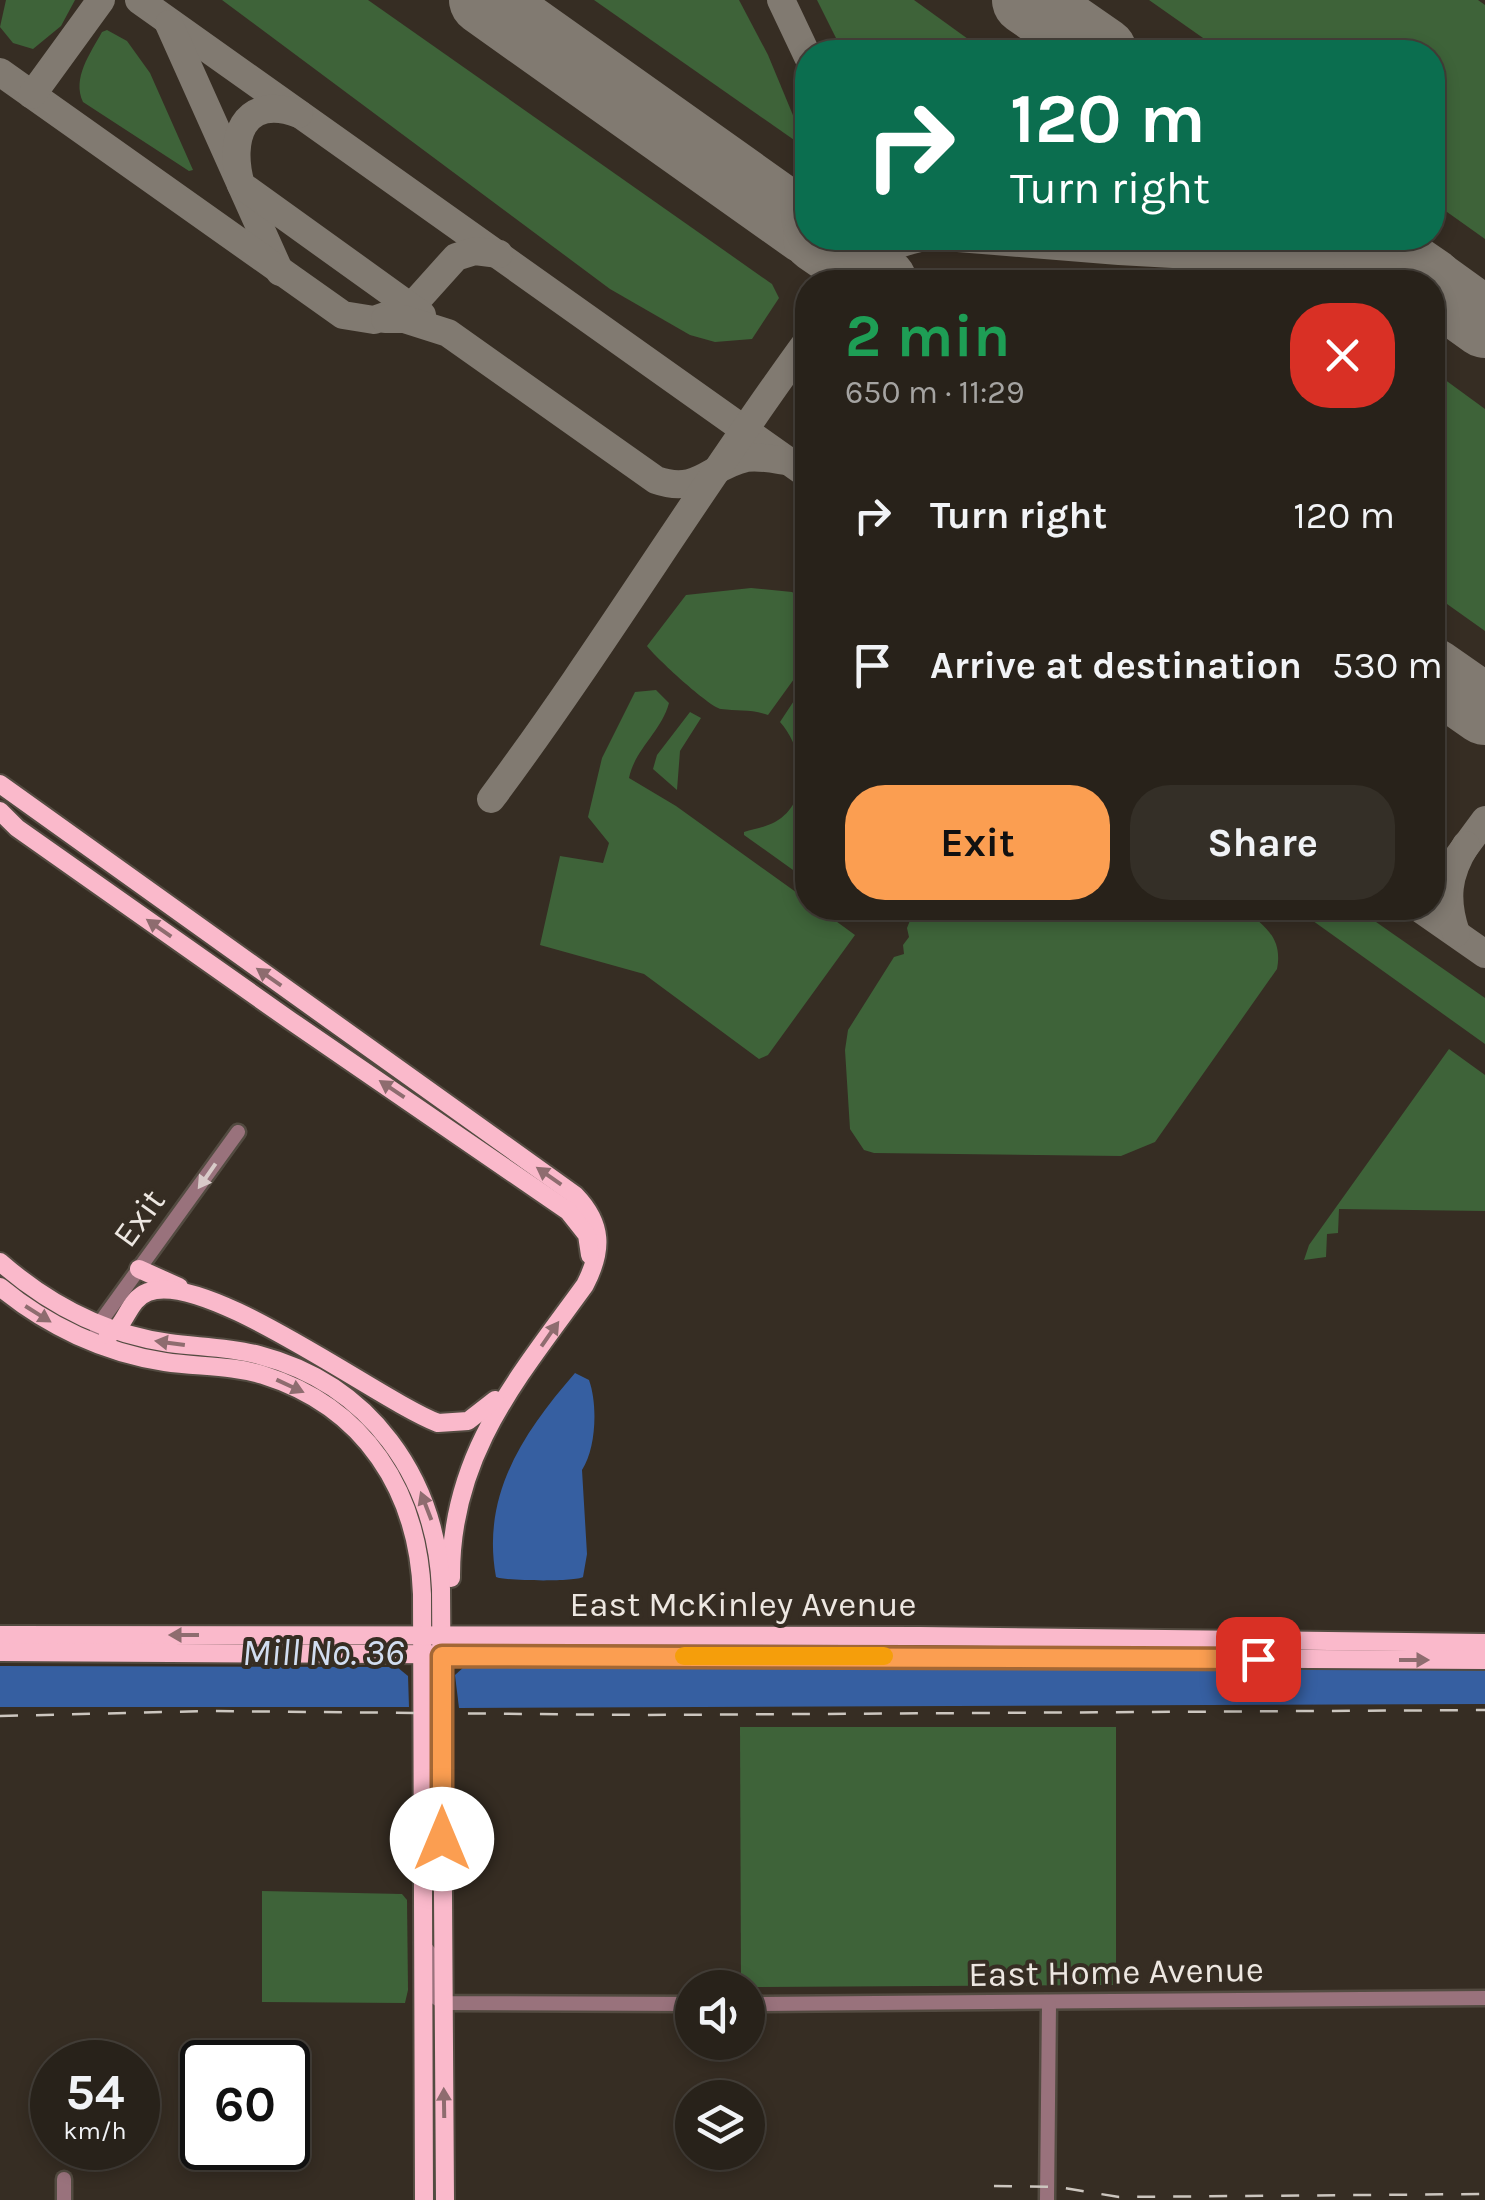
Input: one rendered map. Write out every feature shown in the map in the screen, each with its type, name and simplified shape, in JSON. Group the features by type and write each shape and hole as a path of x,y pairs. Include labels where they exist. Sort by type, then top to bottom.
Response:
{"main road":[{"path":"0,784 584,1204 596,1226 599,1239 595,1266 585,1285 516,1382 474,1452 453,1534 452,1616 442,1646"},
{"path":"0,811 48,850 568,1211 587,1236 590,1248 585,1285"},
{"path":"335,1051 348,1034"},
{"path":"0,1262 97,1333 153,1360 261,1374 297,1388 346,1422 385,1464 411,1518 421,1572 424,2200"},
{"path":"139,1269 294,1341 438,1423 458,1424 475,1418 516,1382"},
{"path":"0,1287 50,1322 97,1333 117,1331 164,1342 237,1350 282,1362 322,1380 371,1418 408,1467 433,1524 440,1566 445,2200"},
{"path":"117,1331 132,1304 149,1292 172,1290 208,1300"},
{"name":"East McKinley Avenue","path":"0,1635 143,1635 421,1646"},
{"path":"0,1652 45,1644 124,1644 143,1635"},
{"path":"1078,1659 1132,1649 1190,1648 1203,1639"},
{"name":"East McKinley Avenue","path":"0,1652 1203,1639 1371,1640 1455,1651 1485,1660"},
{"path":"1219,1659 1223,1650 1232,1647 1307,1648 1371,1640"},
{"name":"East McKinley Avenue","path":"442,1646 1219,1659 1455,1651 1485,1644"},
{"path":"423,2106 432,2139 433,2200"}],"street":[{"name":"Exit","path":"97,1333 238,1132"},
{"path":"422,1942 432,1956 434,1996 443,2003 675,2004"},
{"name":"East Home Avenue","path":"765,2004 1485,1998"},
{"path":"1048,2200 1049,2004"},
{"path":"64,2179 64,2200"}],"green space":[{"path":"6,0 75,0 61,26 33,49 13,43 0,27"},
{"path":"222,0 368,0 772,284 779,298 752,339 715,342 690,335 610,289"},
{"path":"594,0 739,0 768,55 795,120 795,141"},
{"path":"817,0 914,0 969,40 837,40"},
{"path":"1149,0 1478,0 1485,5 1485,239 1445,211 1445,40 1206,40"},
{"path":"107,30 127,41 150,73 193,170 83,102 80,84 84,66 102,32"},
{"path":"1445,380 1485,409 1485,631 1445,603"},
{"path":"751,588 795,594 795,678 768,715 715,706 682,681 647,646 686,595"},
{"path":"656,690 669,703 629,778 676,806 795,891 795,920 834,920 855,935 768,1055 759,1059 644,974 540,945 560,856 603,863 609,843 588,817 602,758 635,692"},
{"path":"795,699 795,746 788,733 780,722"},
{"path":"690,712 701,718 680,751 677,790 653,769 657,755"},
{"path":"795,801 795,871 744,835 787,813"},
{"path":"910,920 1257,920 1275,941 1277,969 1155,1142 1121,1156 874,1153 864,1150 850,1129 845,1050 848,1030 894,957 904,954 903,945 909,937"},
{"path":"1312,920 1373,920 1485,998 1485,1044"},
{"path":"1449,1049 1485,1075 1485,1211 1339,1209 1338,1233 1327,1234 1326,1257 1304,1260 1309,1245"},
{"path":"740,1727 1116,1727 1116,1985 765,1987 765,1970 741,1970"},
{"path":"262,1891 402,1894 407,1900 405,2003 262,2002"}],"water":[{"path":"575,1373 589,1380 594,1414 593,1439 582,1470 587,1554 583,1577 496,1577 495,1519 510,1467 523,1442"},
{"path":"0,1666 397,1667 408,1676 409,1707 0,1707"},
{"path":"465,1666 1485,1668 1485,1704 459,1708 455,1675"}],"taxiway":[{"path":"32,95 101,0"},
{"path":"139,0 795,466"},
{"path":"781,0 800,40"},
{"path":"1062,0 1076,35"},
{"path":"169,24 280,272"},
{"path":"0,72 343,315 374,320 411,307 456,257 475,251 499,254"},
{"path":"299,114 280,109 252,115 239,137 237,168 241,185 422,315"},
{"path":"787,215 795,222"},
{"path":"819,250 828,270"},
{"path":"860,270 886,250"},
{"path":"1107,250 1407,267"},
{"path":"385,319 404,319 448,333 656,480 671,484 694,482 746,458 786,461"},
{"path":"491,799 795,359"},
{"path":"1457,858 1485,820"},
{"path":"1456,933 1450,888 1466,845"},
{"path":"1436,920 1485,954"}],"runway":[{"path":"484,0 795,221"},
{"path":"1027,0 1085,40"},
{"path":"835,250 865,270"},
{"path":"1382,250 1412,270"},
{"path":"1445,294 1485,323"},
{"path":"1445,682 1485,710"}],"railway":[{"path":"0,1716 207,1711 644,1715 1485,1710"},
{"path":"994,2186 1058,2187 1119,2197 1485,2194"}],"slow traffic":[{"path":"684,1656 884,1656"}],"route":[{"path":"442,1839 442,1656 1258,1659"}],"water label":[{"name":"Mill No. 36","path":"323,1652"}]}
